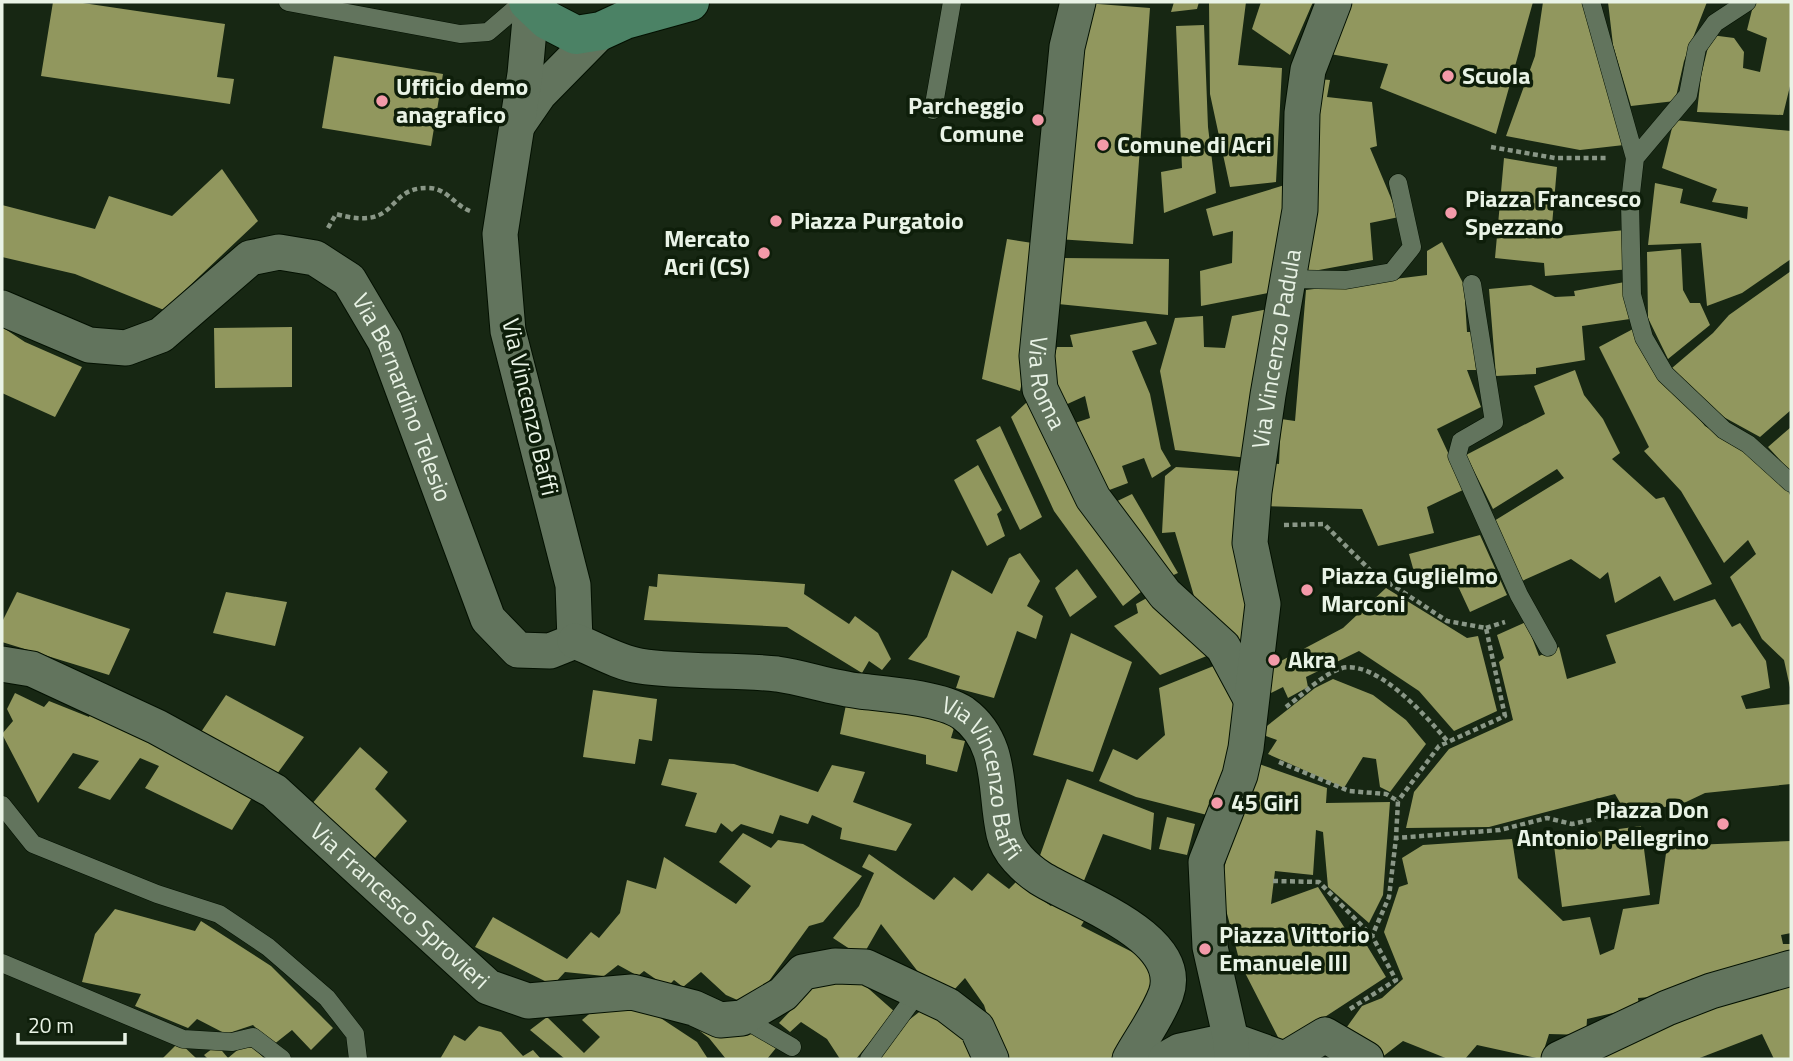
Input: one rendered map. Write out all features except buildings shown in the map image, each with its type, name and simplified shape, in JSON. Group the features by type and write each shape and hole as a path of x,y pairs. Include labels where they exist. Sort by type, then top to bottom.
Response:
{"main road":[{"path":"526,2 547,20 576,34 624,18 690,2"}],"street":[{"name":"Via Vincenzo Baffi","path":"526,2 530,19 528,43 500,222 508,331 573,585 563,646 637,666 778,674 857,691 906,695 961,712 982,731 994,759 1004,836 1014,855 1040,878 1100,909 1155,947 1167,966 1169,981 1165,996 1130,1059"},
{"name":"Via Roma","path":"1078,2 1067,47 1037,356 1040,389 1093,498 1166,594 1223,648 1251,699"},
{"name":"Via Vincenzo Padula","path":"1232,1050 1210,947 1206,866 1240,775 1246,741 1264,604 1250,542 1251,526 1268,394 1300,210 1302,113 1308,70 1334,2"},
{"path":"515,129 539,94 624,18"},
{"name":"Via Bernardino Telesio","path":"2,308 89,345 126,348 161,335 250,258 278,253 310,257 349,280 385,341 488,619 518,650 563,646"},
{"name":"Via Francesco Sprovieri","path":"2,664 32,668 157,727 274,791 488,987 528,1002 632,992 694,1008 720,1020 743,1018"},
{"path":"743,1018 783,994 803,972 835,966 866,967 947,1005 977,1028 991,1059"},
{"path":"1559,1059 1667,1008 1711,991 1791,968"},
{"path":"1166,1059 1180,1051 1232,1050 1284,1059 1325,1035 1366,1059"}],"lane":[{"path":"288,2 460,34 488,32 526,2"},
{"path":"933,110 952,2"},
{"path":"1591,2 1635,158 1630,202 1631,269 1637,319 1644,338 1665,374 1724,430 1748,444 1791,483"},
{"path":"1635,158 1688,95 1697,48 1715,23 1747,2"},
{"path":"1289,279 1346,280 1391,272 1412,247 1398,183"},
{"path":"1472,284 1494,422 1461,442 1457,456 1519,595 1548,647"},
{"path":"2,805 33,844 157,894 219,914 268,947 327,998 355,1034 358,1059"},
{"path":"2,962 183,1039 232,1042 253,1037 282,1059"},
{"path":"869,1059 919,991"},
{"path":"743,1018 792,1047"}],"path":[{"path":"1491,147 1555,158 1635,158"},
{"path":"310,257 336,214 360,220 382,217 407,192 428,188 447,193 462,208 500,222"},
{"path":"1251,526 1324,524 1371,571 1447,621 1486,628 1505,716 1439,746 1398,802 1389,897 1372,936"},
{"path":"1398,802 1387,794 1349,791 1246,741 1340,668 1362,668 1396,689 1422,711 1448,742"},
{"path":"1396,838 1500,830 1547,818 1572,824 1609,816 1654,814"},
{"path":"1273,881 1319,883 1372,936 1396,981 1356,1003 1325,1035"}],"place":[{"name":"Scuola","path":"1448,76"},
{"name":"Ufficio demo anagrafico","path":"382,101"},
{"name":"Parcheggio Comune","path":"1038,120"},
{"name":"Comune di Acri","path":"1103,145"},
{"name":"Piazza Francesco Spezzano","path":"1451,213"},
{"name":"Piazza Purgatoio","path":"776,221"},
{"name":"Mercato Acri (CS)","path":"764,253"},
{"name":"Piazza Guglielmo Marconi","path":"1307,590"},
{"name":"Akra","path":"1274,660"},
{"name":"45 Giri","path":"1217,803"},
{"name":"Piazza Don Antonio Pellegrino","path":"1723,824"},
{"name":"Piazza Vittorio Emanuele III","path":"1205,949"}]}
